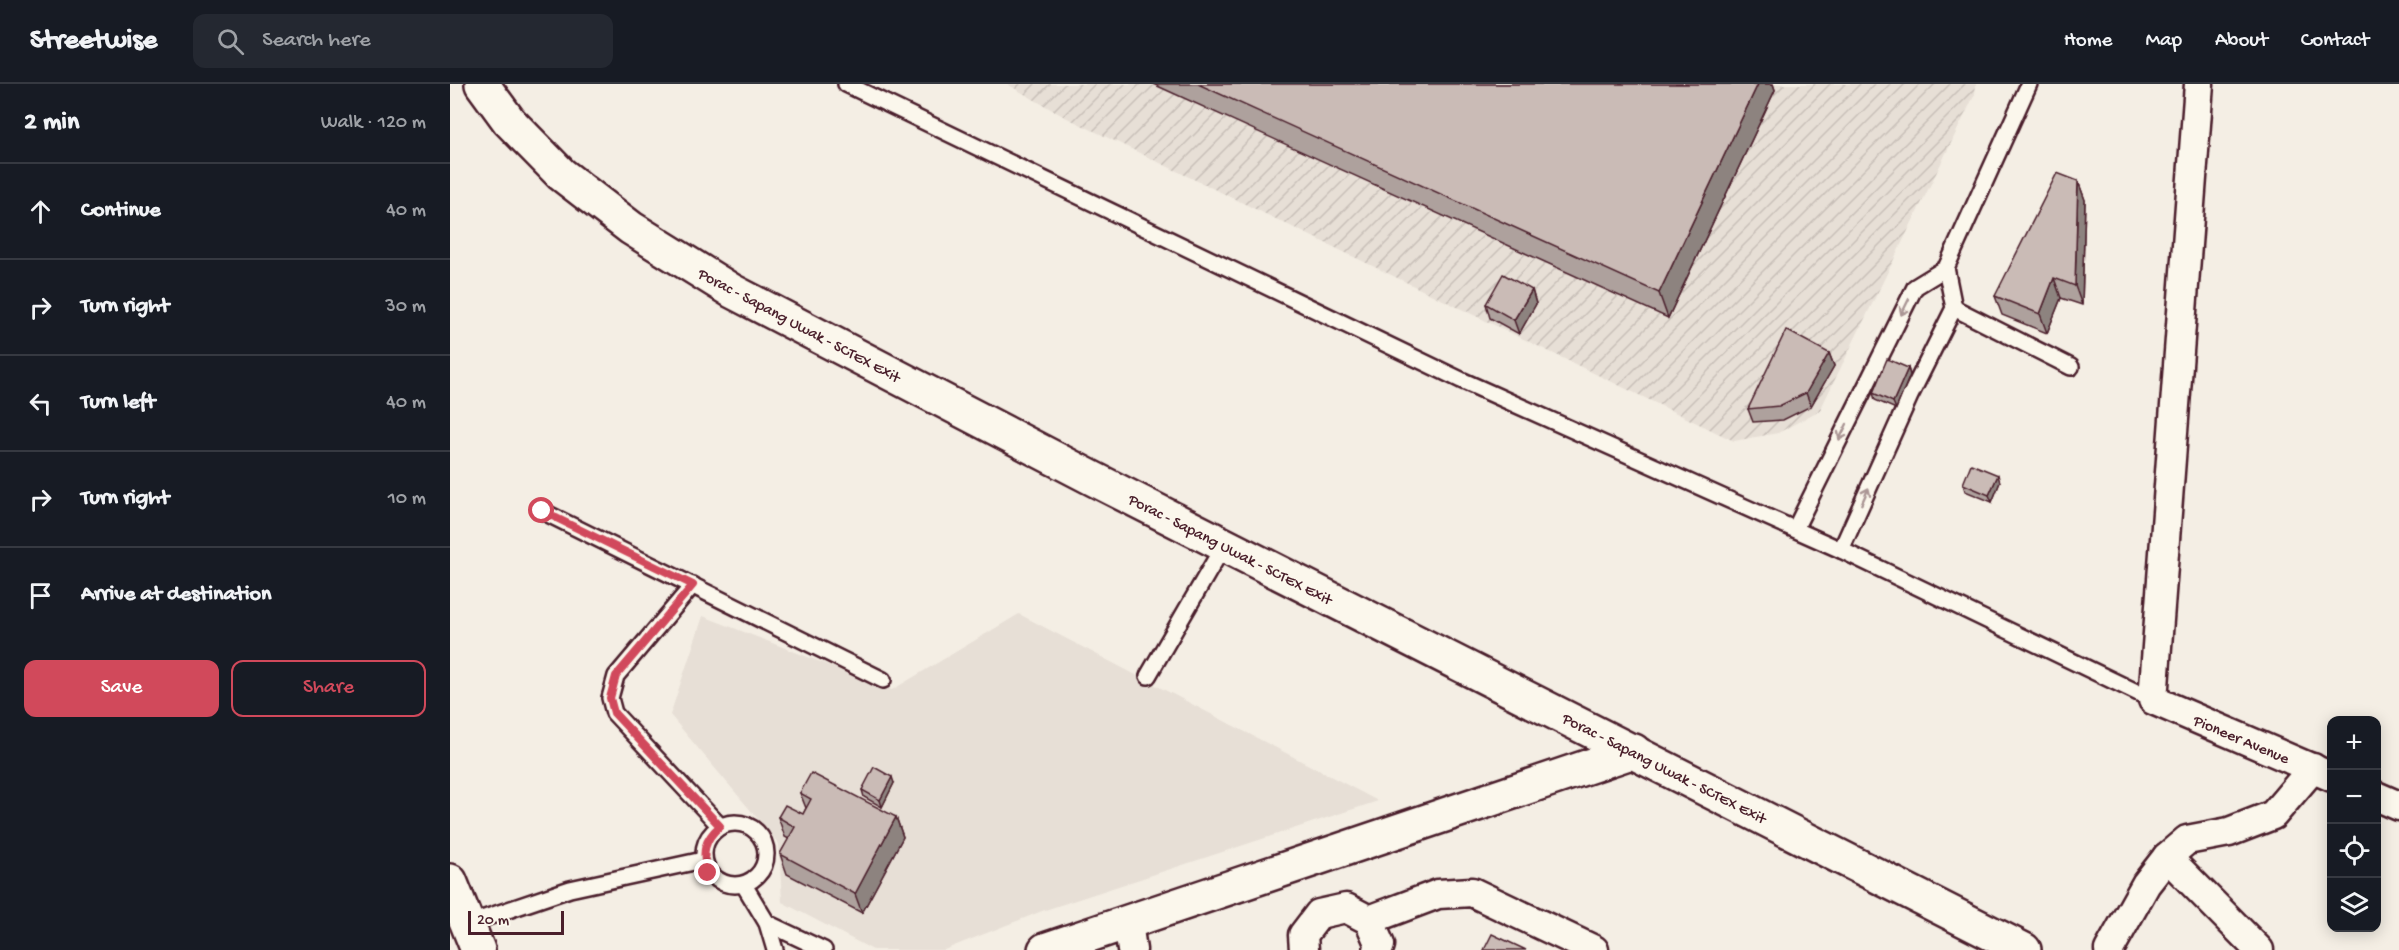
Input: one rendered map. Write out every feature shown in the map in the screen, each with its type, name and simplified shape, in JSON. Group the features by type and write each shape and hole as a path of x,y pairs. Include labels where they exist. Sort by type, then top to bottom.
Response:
{"main road":[{"name":"Porac - Sapang Uwak - SCTEX Exit","path":"482,84 509,121 561,174 631,228 732,291 1224,545 2024,950"},
{"path":"1056,948 1130,937 1634,751"},
{"path":"450,881 473,937"}],"street":[{"path":"2153,700 2199,84"},
{"name":"Pioneer Avenue","path":"2153,700 2322,773"},
{"path":"2109,950 2146,884 2167,857 2187,840 2229,832 2273,815 2322,773"},
{"path":"2381,798 2399,806"},
{"path":"2167,857 2259,950"},
{"path":"1370,920 1438,894 1472,892 1594,950"},
{"path":"1304,950 1303,935 1319,914 1346,908 1370,920 1380,945 1378,950"}],"lane":[{"path":"846,84 1461,380 1841,550 2153,700"},
{"path":"1795,529 1915,287 1946,268 2029,84"},
{"path":"1841,550 1910,396 1954,308 1946,268"},
{"path":"1954,308 2071,367"},
{"path":"542,511 883,680"},
{"path":"1148,676 1224,545"},
{"path":"693,585 616,676 610,698 614,713 720,826"},
{"path":"733,822 746,825 757,832 765,843 767,856 764,868 756,879 744,885 730,886 718,881 708,873 703,860 704,846 710,835 720,826 733,822"},
{"path":"473,937 570,889 703,860"},
{"path":"744,885 767,923 775,950"},
{"path":"767,923 824,950"}],"shaded area":[{"path":"1007,84 1976,84 1975,94 1820,410 1778,433 1734,441 1063,116"},
{"path":"1019,614 1378,801 1042,911 944,950 873,950 782,902 779,844 670,715 703,616 892,690"}],"building":[{"path":"1198,84 1758,84 1659,293"},
{"path":"2057,173 2078,181 2075,286 2054,278 2040,314 1995,296"},
{"path":"1503,274 1532,290 1514,320 1486,304"},
{"path":"1786,330 1829,353 1806,393 1779,406 1748,409"},
{"path":"1887,359 1908,368 1893,402 1873,393"},
{"path":"1971,464 1998,475 1989,495 1963,484"},
{"path":"874,767 892,777 880,800 862,790"},
{"path":"811,773 896,817 855,894 780,854 795,827 778,817 785,805 803,814 811,799 800,793"},
{"path":"1492,934 1526,950 1484,950"}],"route":[{"path":"542,511 693,585 616,676 610,698 614,713 627,729 720,826 710,835 704,846 703,860 708,873"}]}
